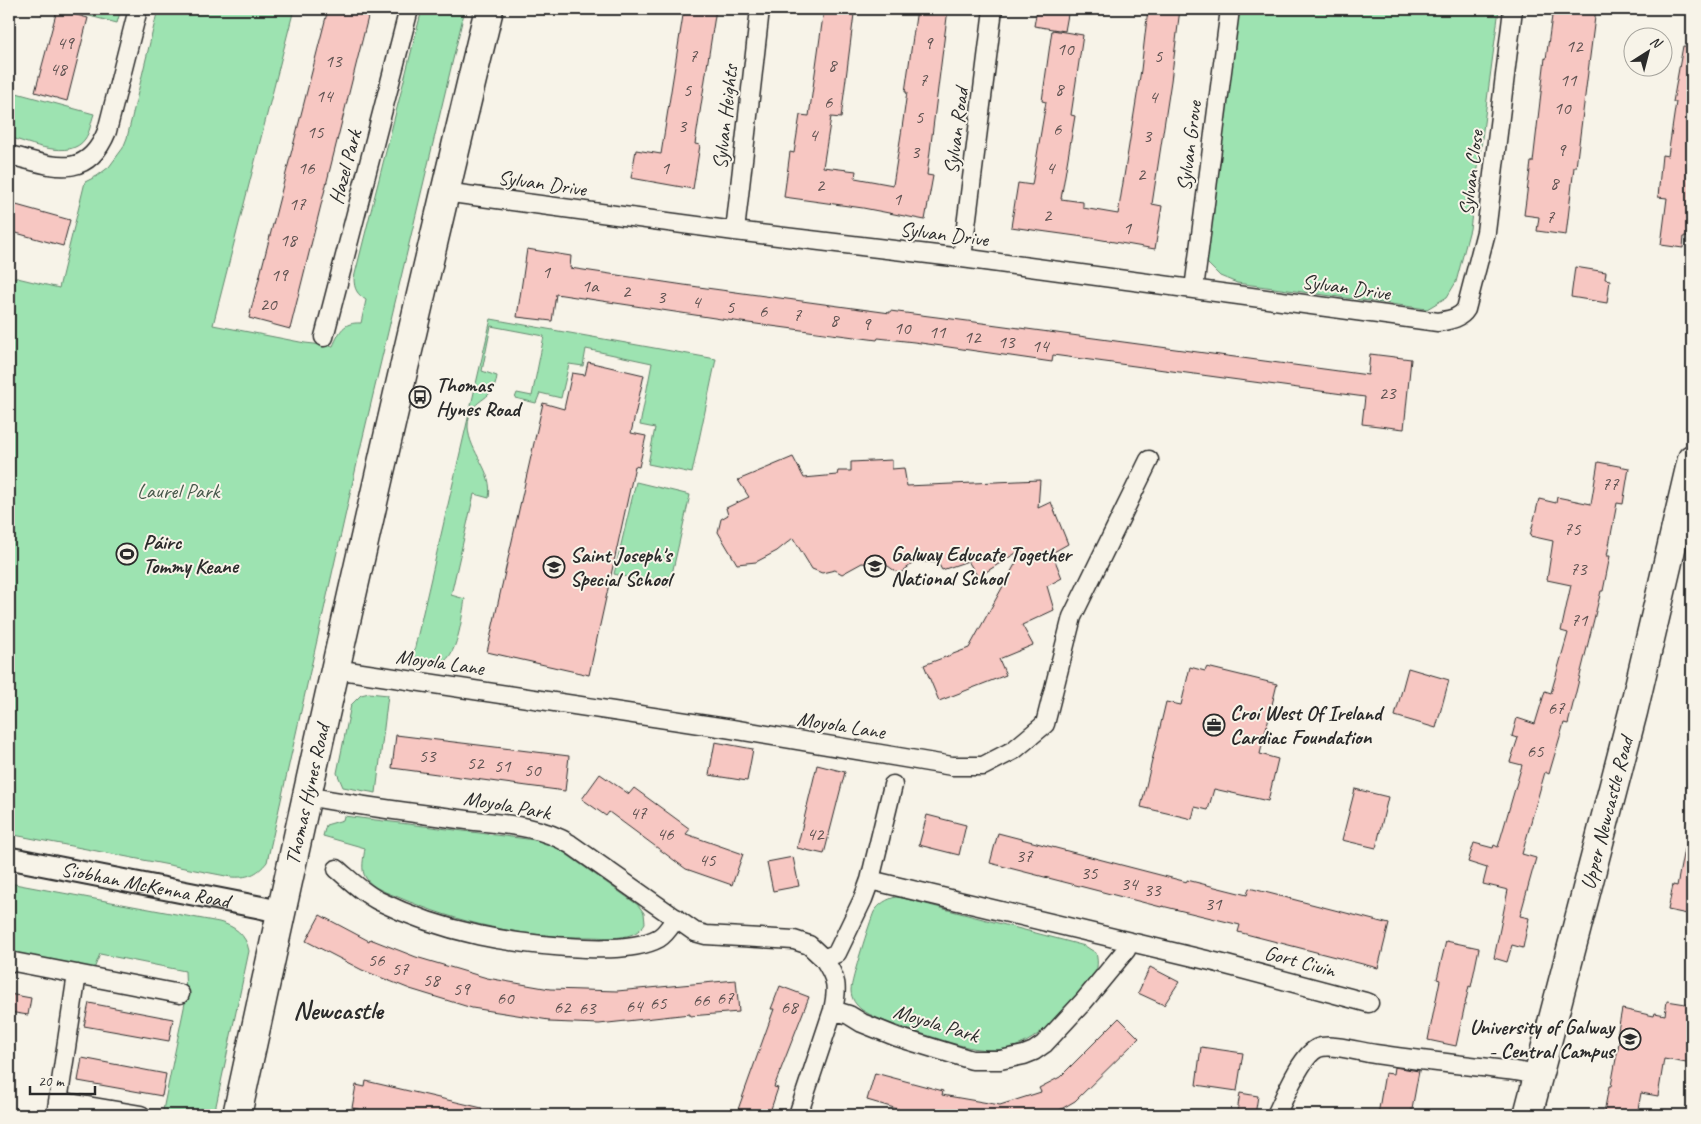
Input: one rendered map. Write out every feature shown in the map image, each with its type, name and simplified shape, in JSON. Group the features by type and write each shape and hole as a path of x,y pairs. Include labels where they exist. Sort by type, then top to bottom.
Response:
{"main road":[{"name":"Thomas Hynes Road","path":"237,1115 335,669 444,192 489,9"},
{"name":"Upper Newcastle Road","path":"1528,1115 1686,510 1692,459"}],"street":[{"path":"9,154 57,167 66,167 86,160 95,154 107,131 138,9"},
{"name":"Hazel Park","path":"324,337 409,9"},
{"name":"Sylvan Heights","path":"735,231 760,9"},
{"name":"Sylvan Road","path":"962,258 993,9"},
{"name":"Sylvan Grove","path":"1194,289 1230,9"},
{"name":"Sylvan Close","path":"1438,322 1456,318 1464,312 1486,232 1513,9"},
{"name":"Sylvan Drive","path":"444,192 735,231 962,258 1438,322"},
{"name":"Moyola Lane","path":"335,669 726,728 952,766 983,766 1014,750 1045,724 1072,617 1149,460"},
{"path":"824,958 837,953 863,899 870,880 893,785"},
{"name":"Moyola Park","path":"307,796 520,827 552,835 570,844 695,932 706,935 755,937 803,942 814,949 824,958 836,979 836,994 833,1010 798,1115"},
{"name":"Siobhan McKenna Road","path":"9,858 259,906 281,912"},
{"path":"337,869 378,900 420,918 482,936 521,944 604,948 630,947 664,935 676,918"},
{"path":"870,880 1130,942"},
{"name":"Moyola Park","path":"833,1010 849,1014 862,1023 897,1037 972,1060 1000,1060 1014,1057 1034,1051 1044,1044 1084,1001 1126,950 1130,942"},
{"name":"Gort Ciuin","path":"1130,942 1219,963 1369,1003"},
{"path":"9,961 180,994"},
{"path":"77,974 57,1108 141,1115"},
{"path":"1276,1115 1296,1074 1311,1052 1319,1047 1334,1047 1538,1075"}],"green space":[{"path":"62,9 121,9 117,23"},
{"name":"Laurel Park","path":"158,9 294,9 213,325 305,343 333,346 343,328 350,324 361,323 366,300 357,291 354,278 422,9 465,9 362,441 267,862 255,873 242,877 231,877 9,834 9,276 59,288 85,182 109,167 123,148 127,138"},
{"path":"1237,9 1499,9 1470,229 1456,282 1447,297 1427,309 1237,283 1220,276 1207,263 1203,247"},
{"path":"9,91 94,114 87,136 78,145 70,149 60,150 38,146 9,137"},
{"path":"491,319 716,359 692,473 648,464 655,428 640,425 652,363 586,349 583,366 569,364 561,398 540,393 536,403 515,398 517,393 532,396 544,336 491,326 482,371 497,376 495,385 491,392 476,404 472,410 468,427 472,445 488,479 490,488 489,498 474,494 451,595 465,599 455,646 445,661 438,664 425,663 412,660"},
{"path":"636,482 690,495 669,587 614,574"},
{"path":"369,693 388,695 376,793 343,787 337,773 351,705 361,695"},
{"path":"344,816 535,840 559,849 638,905 644,913 645,923 635,933 622,937 565,937 516,932 492,927 421,906 381,890 369,882 363,871 365,848 323,836 326,825 343,820"},
{"path":"9,883 219,922 234,928 242,935 249,951 214,1115 162,1115 186,998 185,971 100,954 94,969 9,953"},
{"path":"896,897 1085,946 1096,953 1097,968 1095,974 1083,991 1045,1028 1033,1038 1014,1047 989,1050 976,1049 938,1039 885,1021 862,1010 853,999 851,990 857,964 874,912 884,902"}],"building":[{"path":"328,9 370,9 290,329 249,318"},
{"path":"684,9 716,9 695,144 700,145 693,189 631,178 636,150 661,154"},
{"path":"824,9 854,14 841,118 831,117 823,167 856,171 855,178 893,185 917,9 948,9 927,175 933,176 925,220 863,208 784,197 790,152 794,153 800,115 809,116"},
{"path":"1037,9 1069,9 1065,31 1034,26"},
{"path":"1148,9 1180,9 1152,204 1162,206 1155,249 1011,227 1018,183 1032,185 1046,102 1042,101 1052,30 1083,35 1071,115 1075,116 1061,199 1083,202 1083,208 1118,214 1141,70"},
{"path":"1553,9 1596,9 1566,235 1537,231 1539,217 1524,215 1531,162 1533,162 1545,58"},
{"path":"57,10 88,18 67,101 35,92"},
{"path":"1683,46 1692,47 1692,217 1690,237 1684,236 1683,248 1661,245 1667,198 1658,197 1662,155 1668,156 1676,102 1673,102"},
{"path":"9,203 70,220 63,246 9,231"},
{"path":"527,249 571,256 570,268 890,313 890,311 960,320 1368,375 1370,354 1411,359 1404,429 1362,424 1365,397 1053,355 1052,362 914,342 878,338 877,340 741,322 556,294 552,321 517,317"},
{"path":"1575,267 1606,272 1605,279 1610,280 1607,303 1571,297"},
{"path":"588,362 644,375 631,433 646,436 639,467 635,466 589,675 487,652 543,403 564,409 572,373 585,375"},
{"path":"793,457 804,478 837,475 838,471 851,471 851,462 892,460 892,469 904,468 907,486 1040,480 1038,508 1051,502 1068,544 1052,553 1062,578 1047,586 1054,610 1022,625 1033,645 999,659 1006,675 939,701 924,665 969,648 1024,548 978,577 968,561 942,570 938,563 916,561 899,574 888,566 862,563 842,574 835,570 822,573 812,569 793,538 777,551 756,562 737,564 718,532 721,519 728,515 726,508 749,497 738,480"},
{"path":"1598,462 1629,468 1623,504 1617,503 1607,556 1610,556 1603,591 1601,591 1568,724 1564,723 1549,774 1545,772 1522,854 1536,858 1520,916 1529,918 1523,948 1512,945 1507,962 1494,958 1508,890 1483,884 1487,868 1468,862 1474,843 1493,848 1494,845 1498,847 1522,765 1510,762 1518,738 1512,736 1517,718 1535,724 1545,691 1551,693 1568,633 1561,631 1571,585 1547,580 1553,541 1530,536 1539,499 1556,503 1557,497 1591,504"},
{"name":"Croí West Of Ireland Cardiac Foundation","path":"1190,667 1205,671 1207,667 1277,684 1260,754 1278,759 1268,801 1214,789 1208,810 1195,807 1192,819 1141,807 1166,702 1181,705"},
{"path":"1408,668 1449,680 1436,728 1395,716"},
{"path":"396,735 569,756 565,791 392,768"},
{"path":"715,742 753,749 747,781 709,775"},
{"path":"817,765 845,772 824,854 797,848"},
{"path":"600,774 629,794 634,788 690,829 686,834 743,854 732,885 686,869 609,812 606,816 582,799"},
{"path":"1355,789 1388,797 1376,848 1342,840"},
{"path":"927,815 966,825 959,855 919,845"},
{"path":"998,833 1187,882 1187,880 1247,895 1249,888 1389,924 1378,968 1238,932 1240,925 1161,907 990,863"},
{"path":"1684,849 1692,850 1692,915 1668,910 1673,885 1677,886"},
{"path":"793,857 799,886 773,891 767,862"},
{"path":"320,915 369,941 370,939 416,957 487,978 550,989 617,991 736,980 739,1012 690,1016 690,1014 599,1024 549,1022 549,1020 472,1008 410,989 362,970 306,941"},
{"path":"1446,941 1479,948 1456,1046 1428,1040 1440,980 1437,979"},
{"path":"1150,967 1179,982 1164,1005 1138,993"},
{"path":"780,986 809,997 774,1087 778,1088 769,1115 736,1115 774,1009 771,1009"},
{"path":"9,994 31,998 28,1015 9,1012"},
{"path":"1667,1001 1692,1005 1692,1064 1664,1059 1658,1096 1641,1093 1637,1115 1606,1115 1604,1113 1620,1037 1617,1036 1622,1009 1654,1016 1655,1013 1665,1015"},
{"path":"89,1003 173,1019 169,1041 84,1026"},
{"path":"1119,1018 1139,1038 1075,1101 1051,1115 918,1115 867,1100 875,1073 943,1091 942,1095 1000,1105 1041,1092 1039,1088 1060,1077"},
{"path":"1201,1047 1243,1053 1237,1091 1196,1085"},
{"path":"82,1058 166,1074 162,1096 78,1081"},
{"path":"1394,1067 1419,1071 1411,1115 1378,1115 1385,1073 1393,1074"},
{"path":"366,1081 482,1108 481,1115 362,1115 363,1110 352,1108 356,1085 365,1087"},
{"path":"1240,1093 1258,1096 1255,1115 1237,1112"}],"place":[{"name":"Thomas Hynes Road","path":"420,397"},
{"name":"Páirc Tommy Keane","path":"127,554"},
{"name":"Galway Educate Together National School","path":"875,566"},
{"name":"Saint Joseph's Special School","path":"554,567"},
{"name":"Croí West Of Ireland Cardiac Foundation","path":"1214,725"},
{"name":"University of Galway - Central Campus","path":"1630,1039"}],"district":[{"name":"Newcastle","path":"338,1010"}]}
